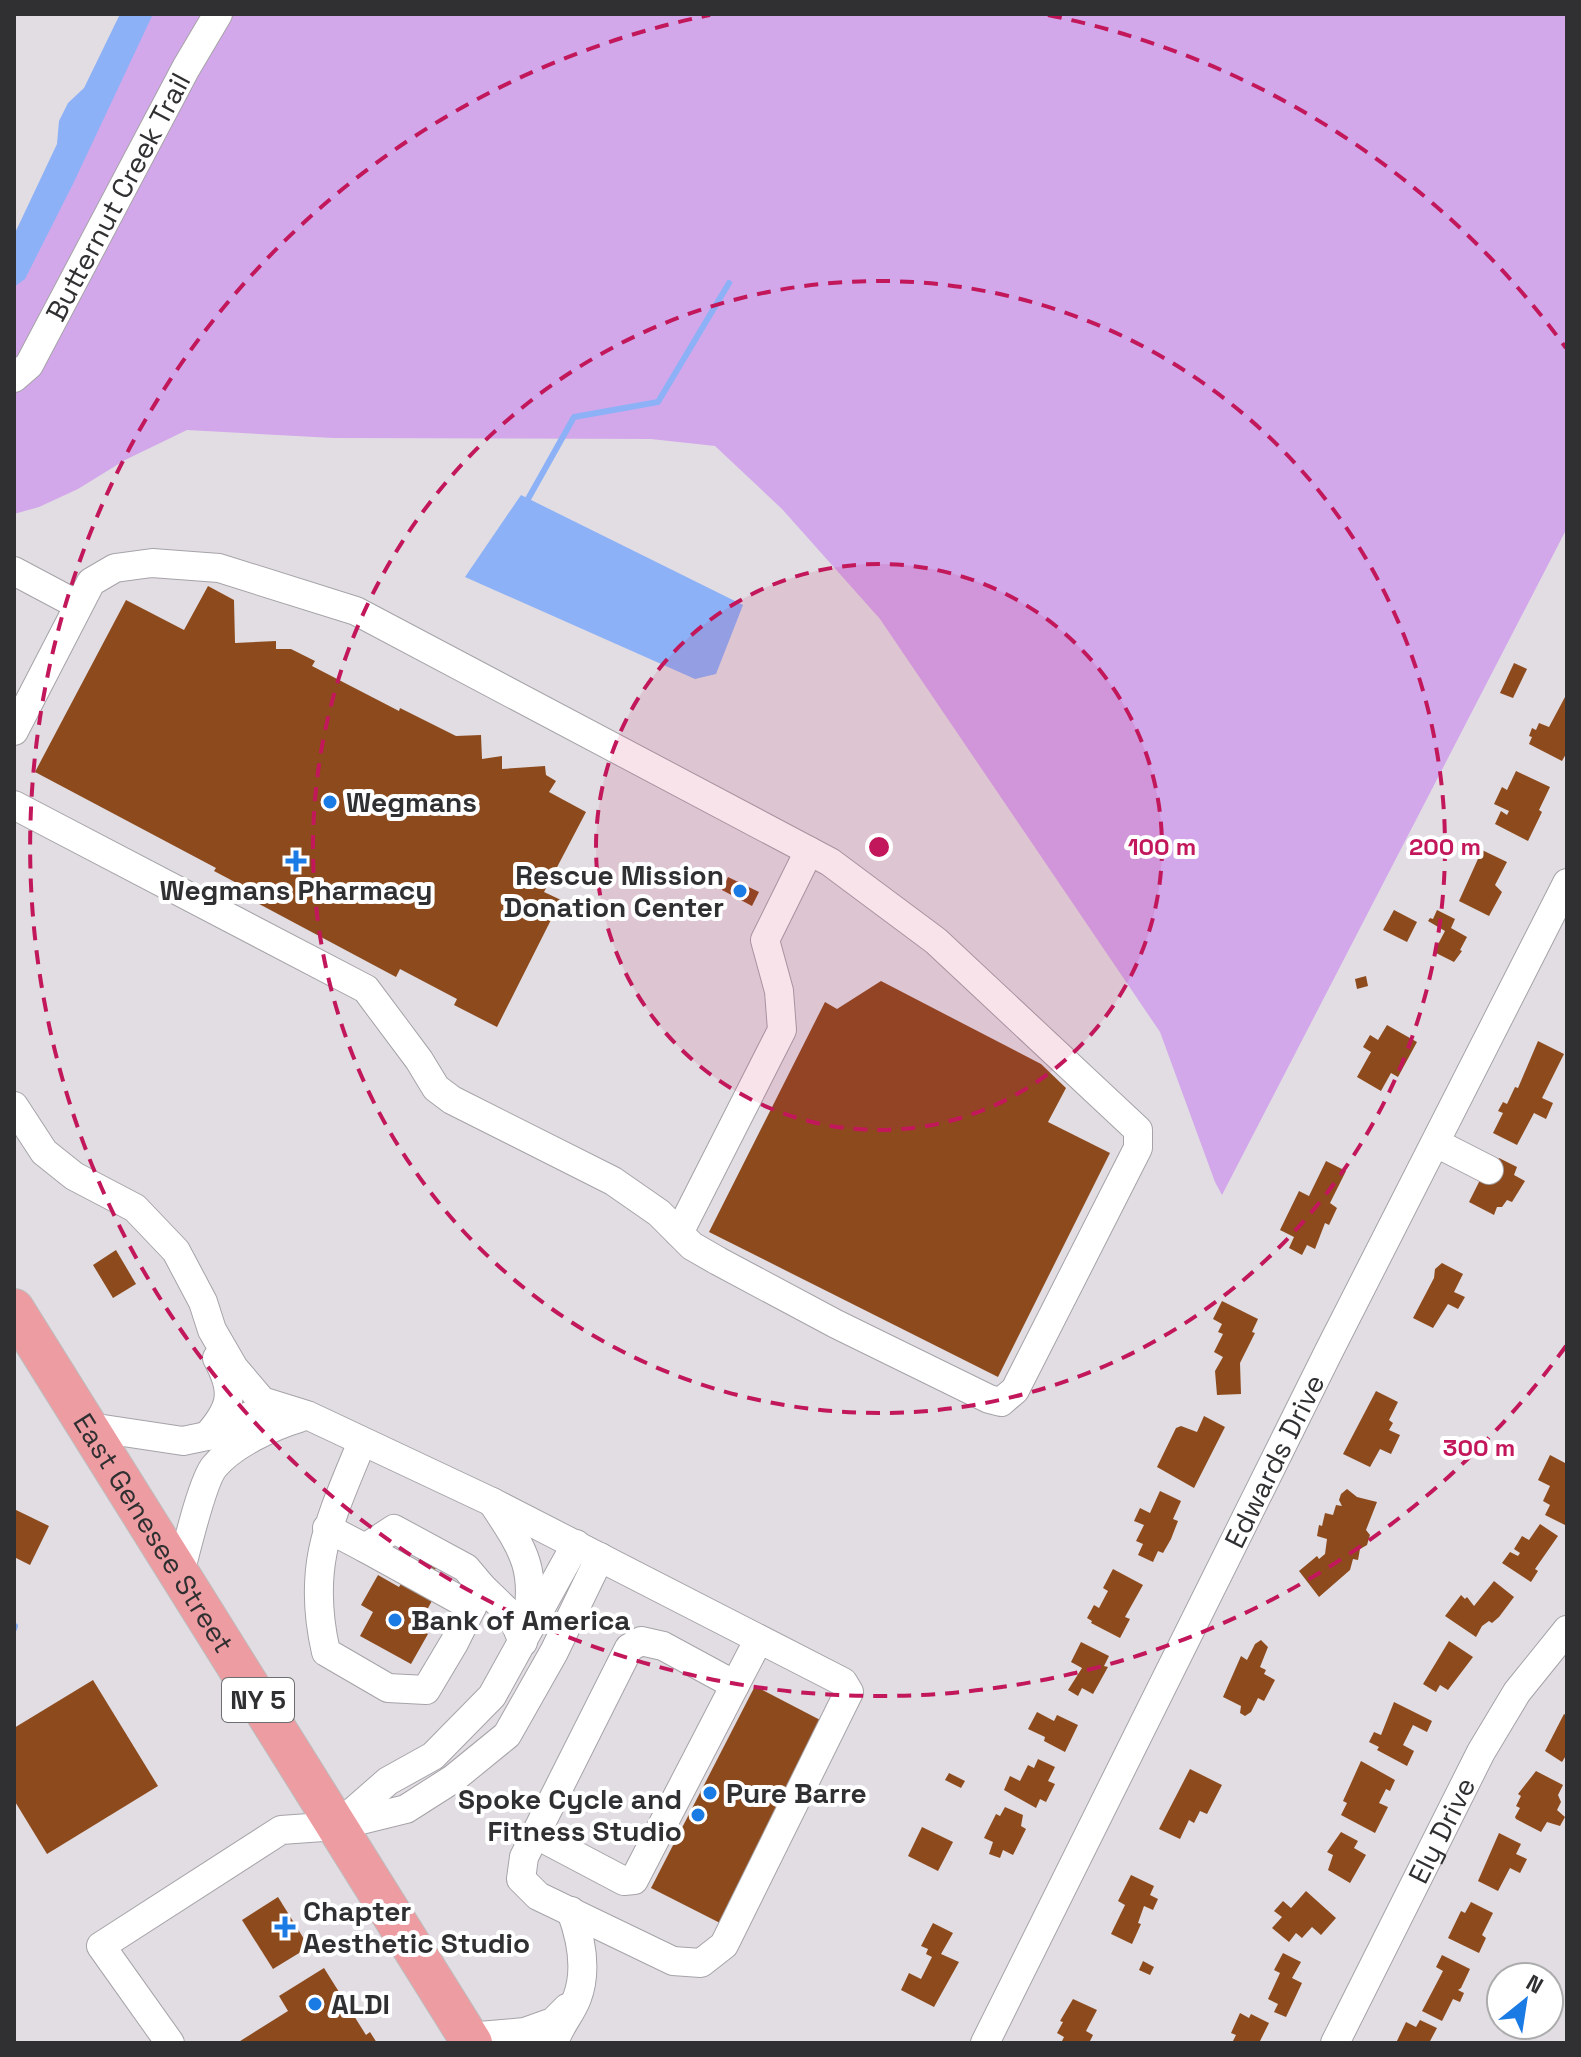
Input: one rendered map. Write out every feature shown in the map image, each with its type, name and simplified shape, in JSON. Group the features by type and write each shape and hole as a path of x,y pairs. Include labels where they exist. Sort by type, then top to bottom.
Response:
{"highway":[{"name":"East Genesee Street","path":"17,1322 90,1427 470,2040"}],"street":[{"name":"Butternut Creek Trail","path":"14,378 29,365 186,68 218,14"},
{"path":"14,731 91,582 115,568 152,563 219,568 356,611 830,862 936,941 1138,1130 1138,1148 1015,1390 1001,1402 989,1399 836,1324 718,1261 692,1246 659,1213 613,1181 452,1100 436,1088 366,989 14,805"},
{"path":"14,571 78,605"},
{"path":"679,1233 782,1030 779,991 765,940 809,851"},
{"name":"Edwards Drive","path":"985,2043 1329,1351 1567,883"},
{"path":"14,1106 44,1152 74,1176 135,1208 176,1251 203,1302 212,1330 262,1401 307,1415 492,1502 843,1682 849,1692 724,1945 701,1963 673,1961 538,1896 521,1879 524,1857 629,1648 641,1641 663,1646 735,1685"},
{"path":"1436,1143 1489,1170"},
{"path":"203,1302 198,1322 228,1379 230,1400 222,1420 207,1436"},
{"path":"90,1427 183,1441 207,1436 259,1411 307,1415"},
{"path":"180,1573 206,1483 214,1467 264,1431 307,1415"},
{"path":"362,1442 327,1528 320,1559 318,1617 326,1652 388,1688 426,1690 477,1597"},
{"path":"492,1502 531,1573 530,1607 523,1642"},
{"path":"327,1528 512,1616 523,1642"},
{"path":"337,1826 388,1781 433,1756 492,1696 523,1642 588,1550"},
{"path":"170,2043 101,1946 281,1830 337,1826 406,1809 453,1779 507,1735 554,1652 588,1550"},
{"name":"Ely Drive","path":"1335,2043 1481,1752 1517,1692 1567,1630"},
{"path":"535,1834 624,1881 634,1880 759,1639"},
{"path":"554,2043 558,2029 577,1999 582,1978 581,1939 571,1911"},
{"path":"470,2040 525,2032 553,2022 577,1999"}],"shaded area":[{"path":"136,14 1567,14 1567,528 1222,1195 1160,1032 880,619 782,509 715,446 651,439 333,438 187,430 125,460 78,489 39,507 14,514 14,258"}],"water":[{"path":"120,14 153,14 25,279 14,287 14,235 57,144 59,121 68,103 84,88"},
{"path":"521,495 743,605 716,674 695,679 465,577"}],"building":[{"name":"Wegmans","path":"208,586 234,600 235,643 276,641 276,649 291,649 315,661 312,666 399,711 400,708 456,736 481,735 482,759 502,756 502,769 545,766 546,775 556,781 549,792 586,812 544,892 561,900 497,1027 454,1005 457,999 400,969 396,977 244,896 248,889 214,871 216,868 35,772 126,600 184,630"},
{"path":"1514,663 1527,669 1513,698 1500,693"},
{"path":"1565,697 1567,752 1562,761 1529,744 1532,737 1529,736 1532,728 1536,730 1539,723 1549,727"},
{"path":"1516,771 1550,787 1528,841 1495,824 1501,811 1507,815 1509,811 1494,804 1502,787 1507,790"},
{"path":"1482,850 1507,862 1495,885 1502,892 1489,916 1459,901"},
{"name":"Rescue Mission Donation Center","path":"728,877 759,892 752,906 722,890"},
{"path":"1394,910 1417,922 1407,942 1383,930"},
{"path":"1437,910 1455,919 1451,928 1467,937 1454,962 1434,952 1445,931 1428,921 1433,919"},
{"path":"1366,976 1368,986 1357,989 1355,979"},
{"path":"881,981 1041,1064 1066,1088 1048,1122 1110,1153 998,1377 709,1232 825,1002 837,1009"},
{"path":"1387,1025 1417,1042 1398,1077 1391,1073 1381,1091 1357,1077 1371,1052 1363,1047 1370,1035 1378,1040"},
{"path":"1538,1041 1564,1054 1542,1098 1553,1103 1546,1119 1534,1113 1517,1145 1493,1133 1503,1113 1498,1111 1503,1102 1507,1104 1515,1087 1518,1088"},
{"path":"1499,1158 1517,1167 1514,1175 1525,1181 1512,1202 1507,1200 1502,1207 1497,1207 1494,1215 1469,1202 1484,1172 1491,1173"},
{"path":"1326,1161 1346,1171 1330,1203 1337,1208 1329,1225 1325,1223 1315,1249 1307,1245 1302,1255 1289,1248 1294,1237 1280,1230 1299,1191 1309,1196"},
{"path":"116,1250 136,1284 113,1298 93,1265"},
{"path":"1442,1263 1463,1274 1454,1292 1465,1297 1458,1309 1448,1304 1433,1328 1413,1318 1434,1278 1435,1269"},
{"path":"1222,1301 1258,1319 1252,1332 1255,1333 1240,1363 1241,1394 1217,1395 1215,1371 1223,1357 1214,1352 1223,1334 1218,1332 1222,1324 1213,1319"},
{"path":"1376,1391 1398,1402 1389,1420 1393,1423 1389,1430 1400,1435 1391,1454 1380,1449 1370,1467 1343,1454"},
{"path":"1204,1416 1225,1427 1194,1488 1157,1467 1176,1428 1181,1426 1197,1432"},
{"path":"1550,1455 1567,1464 1565,1525 1545,1515 1550,1505 1543,1501 1550,1486 1538,1480"},
{"path":"1347,1489 1357,1497 1377,1502 1366,1530 1370,1535 1367,1545 1360,1549 1358,1560 1353,1559 1350,1570 1319,1597 1299,1571 1317,1556 1319,1559 1325,1554 1327,1539 1317,1536 1319,1525 1322,1526 1325,1513 1333,1515 1336,1505 1342,1506 1339,1500"},
{"path":"1160,1491 1181,1501 1173,1519 1178,1521 1171,1539 1163,1553 1158,1551 1153,1562 1138,1555 1143,1544 1136,1541 1144,1525 1134,1521 1140,1508 1150,1513"},
{"path":"14,1509 49,1526 30,1565 14,1557"},
{"path":"1540,1524 1558,1536 1535,1569 1538,1571 1531,1582 1502,1563 1510,1552 1518,1556 1520,1553 1514,1549 1522,1536 1529,1540"},
{"name":"Bank of America","path":"419,1559 436,1568 423,1594 433,1599 417,1628 428,1634 411,1664 360,1636 373,1612 361,1605 378,1575 399,1587 402,1582 405,1584"},
{"path":"1113,1569 1143,1585 1125,1617 1130,1619 1120,1638 1087,1618 1094,1605 1099,1608 1108,1591 1103,1588"},
{"path":"1494,1581 1514,1597 1499,1617 1482,1626 1476,1637 1445,1616 1461,1595 1474,1606"},
{"path":"1261,1640 1268,1647 1260,1667 1266,1670 1264,1674 1275,1680 1264,1701 1258,1698 1251,1712 1245,1716 1240,1713 1241,1706 1223,1697 1241,1656 1247,1660 1255,1644"},
{"path":"1449,1641 1473,1657 1448,1690 1440,1685 1436,1692 1423,1684"},
{"path":"1081,1642 1109,1656 1104,1666 1108,1667 1093,1694 1082,1688 1078,1696 1068,1690 1082,1668 1071,1662"},
{"path":"93,1680 158,1786 47,1854 14,1800 14,1728"},
{"path":"755,1686 826,1723 722,1924 651,1888"},
{"path":"1394,1702 1432,1721 1427,1732 1413,1725 1403,1745 1414,1751 1407,1766 1377,1750 1379,1747 1369,1742 1374,1732 1381,1735"},
{"path":"1037,1712 1054,1721 1057,1715 1078,1725 1065,1752 1028,1729"},
{"path":"1564,1714 1567,1716 1567,1754 1562,1762 1545,1751"},
{"path":"1038,1759 1055,1767 1048,1781 1055,1784 1046,1802 1040,1799 1036,1808 1004,1790 1010,1776 1020,1781 1028,1765 1034,1768"},
{"path":"1361,1761 1395,1780 1379,1803 1388,1807 1375,1833 1341,1815 1347,1803 1343,1801"},
{"path":"1190,1769 1222,1785 1207,1814 1200,1811 1194,1823 1189,1820 1180,1839 1159,1829"},
{"path":"1536,1771 1563,1785 1558,1795 1561,1802 1557,1810 1565,1817 1560,1826 1547,1822 1541,1832 1515,1817 1520,1808 1516,1806 1521,1796 1518,1794"},
{"path":"949,1773 965,1781 961,1788 945,1780"},
{"path":"1005,1807 1023,1815 1021,1826 1026,1829 1013,1855 1003,1850 1000,1858 989,1854 993,1842 984,1838 996,1814 1000,1816"},
{"path":"922,1827 953,1842 938,1871 908,1856"},
{"path":"1341,1832 1358,1841 1354,1848 1366,1855 1350,1883 1328,1870 1333,1855 1327,1852"},
{"path":"1499,1833 1521,1844 1516,1854 1527,1859 1520,1873 1510,1868 1498,1891 1478,1881"},
{"path":"1131,1875 1154,1886 1150,1895 1158,1899 1153,1910 1144,1906 1138,1923 1141,1924 1132,1944 1111,1934 1125,1905 1118,1901"},
{"path":"1306,1891 1336,1918 1321,1935 1312,1927 1302,1938 1296,1933 1289,1942 1272,1928 1282,1917 1274,1911 1283,1901 1291,1908"},
{"path":"278,1897 309,1947 273,1969 242,1920"},
{"path":"1471,1902 1493,1913 1482,1935 1486,1938 1479,1953 1448,1938 1461,1911 1465,1913"},
{"path":"933,1923 953,1933 941,1954 959,1962 934,2007 901,1990 909,1973 921,1979 932,1957 926,1954 928,1949 921,1946"},
{"path":"1283,1953 1301,1962 1292,1978 1302,1983 1286,2017 1274,2012 1278,2004 1268,1999 1280,1973 1274,1970"},
{"path":"1442,1955 1470,1969 1458,1990 1464,1993 1460,2002 1453,1999 1442,2021 1422,2011 1443,1971 1436,1967"},
{"path":"1143,1961 1154,1967 1150,1975 1139,1970"},
{"name":"ALDI","path":"324,1968 366,2035 370,2032 377,2043 237,2043 288,2011 279,1996"},
{"path":"1073,1999 1097,2010 1086,2031 1093,2035 1089,2043 1061,2043 1064,2037 1057,2033"},
{"path":"1240,2013 1249,2018 1251,2014 1269,2023 1259,2043 1232,2043 1236,2035 1231,2033"},
{"path":"1420,2020 1437,2028 1429,2043 1396,2043 1406,2022 1416,2027"}],"waterway":[{"path":"528,499 574,417 658,402 729,283"}],"place":[{"name":"Wegmans","path":"330,802"},
{"name":"Wegmans Pharmacy","path":"296,861"},
{"name":"Rescue Mission Donation Center","path":"740,891"},
{"name":"Bank of America","path":"395,1620"},
{"name":"Pure Barre","path":"710,1793"},
{"name":"Spoke Cycle and Fitness Studio","path":"698,1815"},
{"name":"Chapter Aesthetic Studio","path":"285,1927"},
{"name":"ALDI","path":"315,2004"}]}
